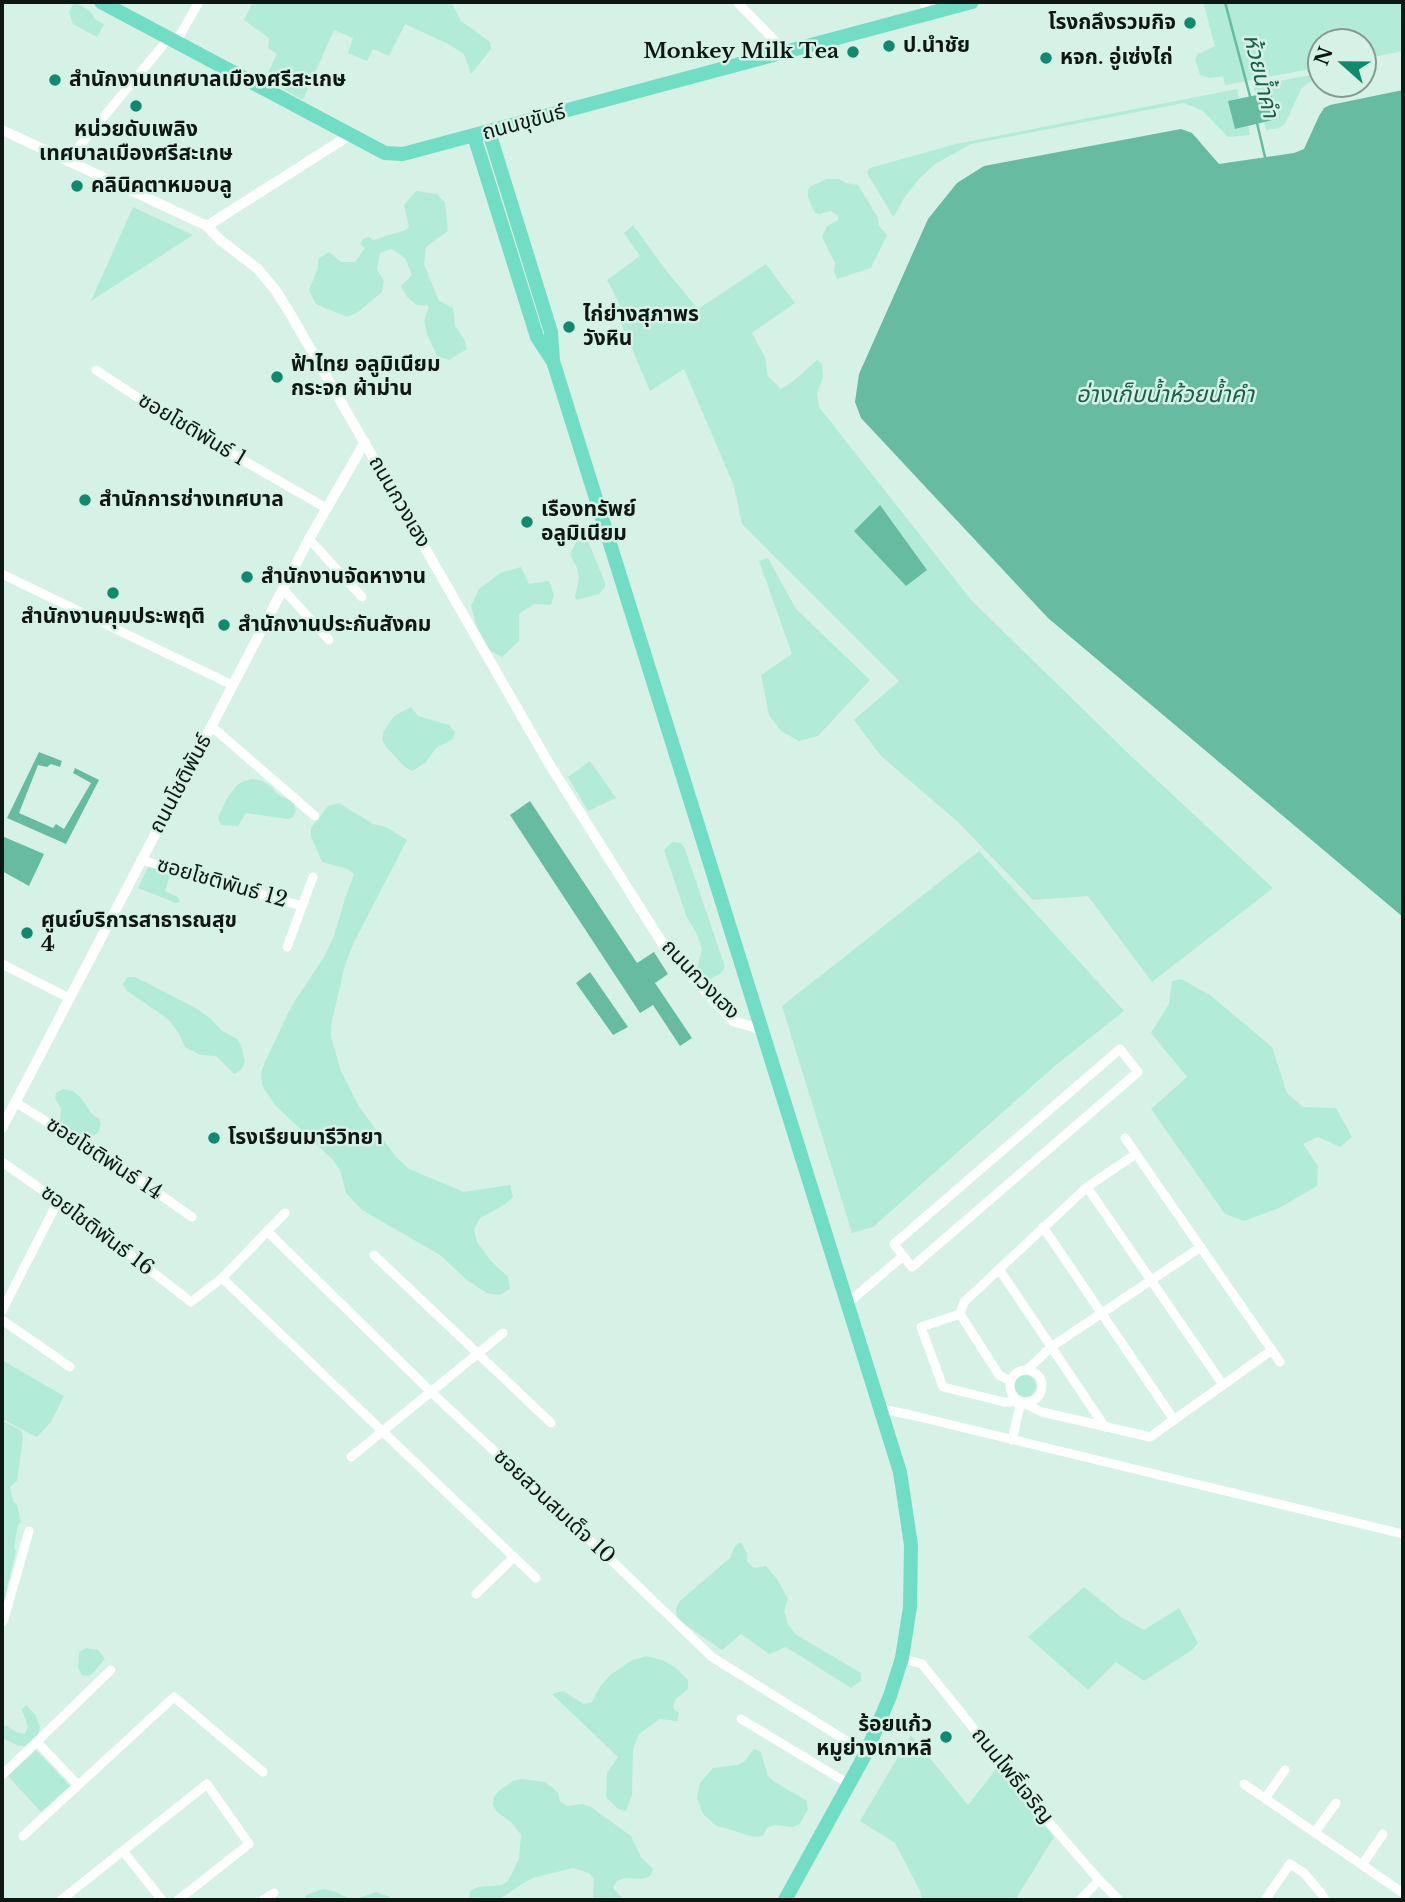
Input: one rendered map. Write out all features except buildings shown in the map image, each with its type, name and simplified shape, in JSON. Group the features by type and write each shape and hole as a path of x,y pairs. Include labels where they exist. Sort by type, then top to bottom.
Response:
{"main road":[{"name":"ถนนขุขันธ์","path":"101,2 385,153 403,154 786,52 926,8 972,2"},
{"path":"489,132 551,332 553,361 900,1472 911,1545 910,1607 902,1658 890,1696 866,1753 785,1900"},
{"path":"474,136 537,337 553,361"}],"street":[{"path":"66,160 172,40 198,2"},
{"path":"737,2 786,52"},
{"name":"ถนนกวงเฮง","path":"2,130 207,226 219,239 258,269 276,292 365,442 548,762 664,946 733,1021 763,1030"},
{"path":"207,226 350,135"},
{"name":"ซอยโชติพันธ์ 1","path":"96,370 161,413 326,508"},
{"name":"ถนนโชติพันธ์","path":"2,1128 309,539 365,442"},
{"path":"309,539 362,597"},
{"path":"2,574 232,685"},
{"path":"283,589 329,640"},
{"path":"211,726 315,816"},
{"name":"ซอยโชติพันธ์ 12","path":"141,860 302,906"},
{"name":"ซอยโชติพันธ์ 12","path":"287,947 313,877"},
{"path":"2,964 69,998"},
{"path":"1120,1049 1138,1072 912,1267 903,1256 894,1244 1120,1049"},
{"name":"ซอยโชติพันธ์ 14","path":"15,1102 135,1177 192,1217"},
{"path":"1125,1138 1280,1362"},
{"path":"960,1314 964,1302 1087,1187 1136,1154"},
{"name":"ซอยโชติพันธ์ 16","path":"2,1162 92,1225 191,1302 222,1278"},
{"path":"1087,1187 1223,1385"},
{"path":"2,1311 58,1201"},
{"path":"285,1213 222,1278 536,1578"},
{"path":"1043,1227 1174,1420"},
{"name":"ซอยสวนสมเด็จ 10","path":"267,1231 430,1392 712,1657 866,1753"},
{"path":"1201,1247 1051,1347 1027,1370 1017,1372 1010,1381 1011,1394 1042,1412 1150,1437 1272,1350"},
{"path":"374,1255 551,1423"},
{"path":"848,1303 903,1256"},
{"path":"999,1269 1105,1427"},
{"path":"960,1314 999,1375 1010,1381"},
{"path":"960,1314 921,1327 943,1387 1004,1402 1031,1402 1042,1390 1042,1384 1037,1375 1027,1370"},
{"path":"2,1321 70,1367"},
{"path":"351,1457 503,1333"},
{"path":"1013,1440 1021,1402"},
{"path":"881,1409 1403,1534"},
{"path":"2,1622 29,1531"},
{"path":"476,1594 514,1557"},
{"name":"ถนนโพธิ์เจริญ","path":"902,1658 922,1664 1047,1820 1119,1900"},
{"path":"2,1775 111,1670"},
{"path":"23,1836 174,1697 263,1772"},
{"path":"741,1719 849,1784"},
{"path":"37,1742 78,1785"},
{"path":"1265,1798 1285,1770"},
{"path":"61,1900 207,1784 249,1844 178,1900"},
{"path":"1244,1784 1403,1893"},
{"path":"1315,1832 1336,1803"},
{"path":"1362,1865 1383,1834"},
{"path":"123,1851 162,1900"},
{"path":"1265,1900 1290,1864 1304,1873 1325,1900"},
{"path":"1080,1900 1099,1880"},
{"path":"263,1900 274,1893"}],"shaded area":[{"path":"74,2 90,11 95,19 104,24 97,37 73,24 69,12"},
{"path":"253,2 451,2 461,21 490,42 491,49 471,74 464,54 405,24 389,56 373,49 367,61 348,53 353,38 334,30 303,100 265,79 277,54 268,48 269,38 244,20"},
{"path":"1203,2 1403,2 1403,51 1377,56 1377,28 1307,28 1307,70 1225,85 1223,76 1210,78 1200,75 1195,59 1198,54 1215,46"},
{"path":"1307,76 1307,84 1301,89 1285,124 1279,128 1266,130 1264,122 1276,120 1270,92 1256,95 1253,86"},
{"path":"1237,89 1239,99 1229,101 1235,129 1248,126 1250,135 1228,137 1203,111 1184,103 971,144 935,164 904,198 894,216 867,173 870,168 956,144"},
{"path":"827,179 839,179 858,185 878,218 879,226 887,235 871,268 837,279 834,272 835,263 822,237 827,226 838,220 838,216 831,211 815,213 808,197 808,189 811,186"},
{"path":"416,191 437,194 445,203 448,231 426,247 424,264 439,301 453,308 455,326 467,349 449,360 437,356 427,334 424,321 429,306 417,305 407,297 401,286 412,275 405,258 392,249 380,253 377,269 384,281 382,292 358,312 347,317 316,304 309,290 318,268 318,259 329,252 341,262 355,262 365,248 360,244 363,239 369,237 373,240 406,230 409,227 404,205"},
{"path":"133,207 193,235 91,301"},
{"path":"633,225 698,309 766,264 795,303 752,333 765,357 768,376 781,389 817,360 822,363 823,377 817,393 819,407 972,601 1131,756 1273,888 1152,982 1088,896 1033,900 958,822 881,756 854,720 899,681 742,524 734,486 684,369 650,391 615,309 620,305 607,280 640,256 624,233"},
{"path":"578,539 588,541 605,587 599,594 577,600 575,597 579,578 570,554"},
{"path":"768,558 796,609 870,680 818,736 799,741 781,731 769,715 761,675 792,654 759,561"},
{"path":"521,567 529,584 549,581 554,595 551,605 534,604 519,614 519,641 502,657 489,650 477,627 471,606 479,589 500,573"},
{"path":"411,707 418,716 449,725 455,732 453,739 436,748 426,762 412,771 386,747 382,739 394,716"},
{"path":"590,761 616,798 588,811 568,777"},
{"path":"252,779 271,786 276,793 294,803 296,811 292,818 246,813 238,826 221,825 218,818 226,800 237,785"},
{"path":"339,803 373,824 386,827 407,840 354,942 345,965 331,1025 331,1037 341,1071 358,1105 396,1157 409,1169 464,1192 510,1185 513,1197 480,1218 474,1230 477,1242 491,1261 508,1277 510,1289 499,1295 487,1293 467,1280 440,1255 362,1210 346,1193 340,1170 333,1160 275,1105 262,1085 261,1073 265,1062 291,1007 324,957 334,936 354,874 348,869 322,862 311,836 311,828 328,806"},
{"path":"672,842 681,843 685,849 725,967 721,973 705,982 699,979 697,970 702,949 687,918 664,850"},
{"path":"979,851 1124,1011 1056,1065 873,1227 852,1233 782,1006"},
{"path":"149,865 171,872 165,891 178,897 180,902 176,903 138,888"},
{"path":"127,977 135,977 196,1008 222,1031 237,1039 245,1062 241,1070 234,1074 216,1056 200,1055 185,1047 168,1019 127,991 123,984"},
{"path":"1181,979 1210,995 1272,1047 1287,1093 1303,1107 1336,1108 1352,1137 1340,1147 1318,1137 1303,1144 1318,1166 1317,1186 1279,1208 1244,1221 1225,1214 1151,1109 1187,1077 1151,1033 1169,1004 1172,981"},
{"path":"63,1089 73,1091 99,1119 101,1124 98,1133 80,1138 60,1125 61,1109 55,1098 56,1093"},
{"path":"2,1360 64,1396 51,1422 37,1437 2,1419"},
{"path":"1025,1375 1033,1378 1036,1386 1033,1394 1025,1397 1017,1394 1014,1386 1017,1378"},
{"path":"2,1421 21,1430 23,1438 17,1481 10,1488 21,1522 18,1525 7,1599 2,1603"},
{"path":"741,1542 747,1554 747,1562 754,1568 766,1566 777,1579 788,1599 784,1611 795,1634 861,1673 861,1681 851,1688 786,1647 769,1654 741,1634 722,1650 677,1619 676,1608 680,1601 730,1558 735,1546"},
{"path":"1084,1587 1121,1617 1144,1630 1179,1608 1198,1643 1192,1650 1144,1681 1116,1662 1088,1690 1028,1637"},
{"path":"86,1648 98,1650 105,1659 91,1675 86,1676 82,1675 78,1668 79,1652"},
{"path":"646,1656 662,1660 676,1668 688,1680 688,1689 675,1700 673,1708 679,1713 677,1721 660,1719 639,1734 633,1750 632,1795 626,1811 618,1809 606,1797 607,1773 618,1757 552,1694 563,1691 584,1704 592,1702 610,1675 631,1661"},
{"path":"26,1705 35,1714 40,1727 38,1738 28,1746 19,1746 2,1738 2,1726 25,1734 28,1727 22,1710"},
{"path":"911,1735 968,1805 997,1768 1054,1837 1015,1900 922,1900 895,1843 860,1821"},
{"path":"754,1749 761,1752 768,1776 807,1801 808,1809 800,1824 792,1827 775,1825 767,1828 763,1836 754,1837 715,1825 703,1814 697,1798 700,1783 713,1768 744,1762"},
{"path":"36,1750 70,1786 41,1812 8,1776"},
{"path":"521,1779 545,1782 558,1793 560,1801 567,1806 583,1804 591,1807 631,1836 641,1857 653,1869 650,1876 617,1881 613,1888 624,1900 595,1900 594,1879 589,1873 573,1868 533,1878 498,1900 469,1900 470,1891 478,1887 502,1885 508,1881 519,1859 521,1835 493,1805 494,1797 500,1790"},
{"path":"323,1889 353,1900 305,1900 306,1895"},
{"path":"376,1892 392,1900 353,1900"}],"water":[{"name":"อ่างเก็บน้ำห้วยน้ำคำ","path":"1403,90 1403,917 1048,618 861,418 855,402 859,374 928,219 957,183 984,166 1181,129 1192,133 1219,164 1294,153 1304,149 1324,108 1364,98 1377,98 1377,95"},
{"path":"1271,92 1277,119 1235,129 1228,101"},
{"path":"880,505 927,570 906,586 854,531"},
{"path":"39,752 62,761 60,767 51,764 47,767 38,765 19,813 53,828 56,824 64,829 91,783 73,773 75,768 99,780 66,844 7,818"},
{"path":"530,801 637,963 654,952 668,974 655,983 692,1038 680,1046 653,1005 640,1013 510,815"},
{"path":"2,836 44,854 29,886 2,871"},
{"path":"590,972 628,1027 613,1035 576,983"}],"waterway":[{"name":"ห้วยน้ำคำ","path":"1225,2 1251,100"},
{"name":"ห้วยน้ำคำ","path":"1257,123 1265,157"}],"place":[{"name":"โรงกลึงรวมกิจ","path":"1190,23"},
{"name":"ป.นำชัย","path":"889,46"},
{"name":"Monkey Milk Tea","path":"853,52"},
{"name":"หจก. อู่เซ่งไถ่","path":"1046,58"},
{"name":"สำนักงานเทศบาลเมืองศรีสะเกษ","path":"55,80"},
{"name":"หน่วยดับเพลิง เทศบาลเมืองศรีสะเกษ","path":"136,106"},
{"name":"คลินิคตาหมอบลู","path":"77,186"},
{"name":"ไก่ย่างสุภาพร วังหิน","path":"569,327"},
{"name":"ฟ้าไทย อลูมิเนียม กระจก ผ้าม่าน","path":"277,377"},
{"name":"สำนักการช่างเทศบาล","path":"85,500"},
{"name":"เรืองทรัพย์ อลูมิเนียม","path":"527,522"},
{"name":"สำนักงานจัดหางาน","path":"247,577"},
{"name":"สำนักงานคุมประพฤติ","path":"113,593"},
{"name":"สำนักงานประกันสังคม","path":"224,625"},
{"name":"ศูนย์บริการสาธารณสุข 4","path":"27,933"},
{"name":"โรงเรียนมารีวิทยา","path":"214,1138"},
{"name":"ร้อยแก้ว หมูย่างเกาหลี","path":"946,1737"}]}
